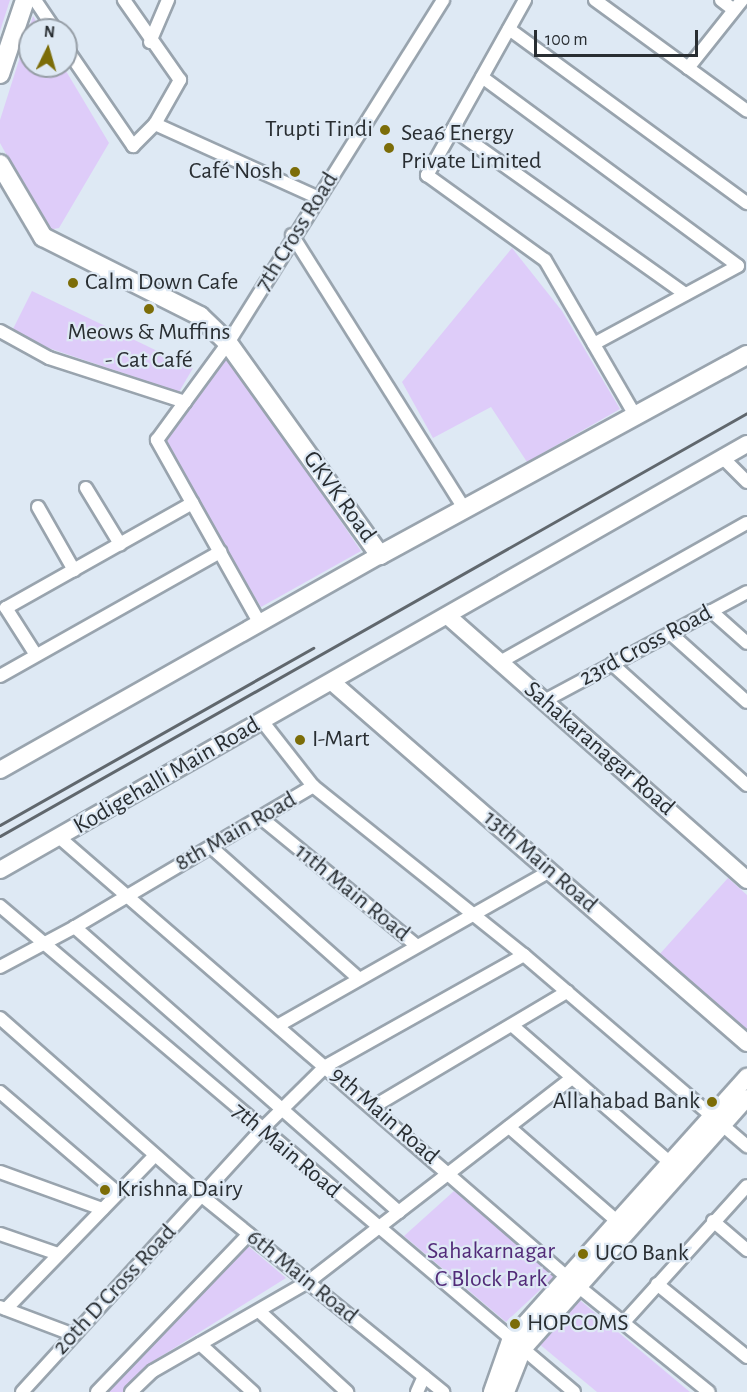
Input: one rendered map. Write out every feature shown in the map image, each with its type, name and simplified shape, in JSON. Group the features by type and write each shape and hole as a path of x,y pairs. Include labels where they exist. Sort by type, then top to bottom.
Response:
{"main road":[{"path":"0,74 25,0"},
{"name":"GKVK Road","path":"0,164 44,237 200,316 228,343 380,555 463,507 747,355"}],"street":[{"path":"35,0 47,18"},
{"path":"78,66 133,146 155,124 180,80 150,42 124,0"},
{"path":"150,42 168,0"},
{"name":"7th Cross Road","path":"192,503 157,440 228,343 292,235 443,0"},
{"path":"525,0 427,175 545,260 635,415"},
{"path":"596,0 747,111"},
{"path":"688,68 738,5 721,0"},
{"path":"509,29 747,203"},
{"path":"482,77 742,263 594,344"},
{"path":"155,124 317,197"},
{"path":"453,129 685,294"},
{"path":"292,235 463,507"},
{"path":"0,331 49,358 185,402"},
{"name":"Kodigehalli Main Road","path":"0,870 60,838 262,721 450,618 747,444"},
{"path":"723,459 747,482"},
{"path":"86,488 120,544"},
{"path":"36,656 3,609 192,503 259,622"},
{"path":"38,507 74,570"},
{"path":"500,662 747,523"},
{"path":"0,676 220,552"},
{"path":"0,770 380,555"},
{"name":"23rd Cross Road","path":"544,701 747,592"},
{"path":"711,611 747,643"},
{"name":"Sahakaranagar Road","path":"450,618 747,880"},
{"path":"670,633 747,702"},
{"path":"612,664 747,785"},
{"name":"13th Main Road","path":"332,682 747,1043"},
{"path":"262,721 313,786"},
{"name":"8th Main Road","path":"0,968 75,927 313,786 524,955 747,1146"},
{"name":"11th Main Road","path":"260,818 417,946"},
{"name":"9th Main Road","path":"60,838 574,1282 709,1392"},
{"path":"211,847 358,978"},
{"path":"279,1025 358,978 550,871"},
{"name":"7th Main Road","path":"0,906 261,1130 574,1392"},
{"path":"75,927 399,1212"},
{"name":"20th D Cross Road","path":"21,1392 261,1130 326,1066 524,955"},
{"path":"373,1107 514,1027 567,992"},
{"name":"6th Main Road","path":"0,1018 202,1196 443,1392"},
{"path":"514,1027 678,1169"},
{"path":"492,1392 516,1345 678,1169 719,1121 747,1077"},
{"path":"131,1392 140,1380 308,1282 572,1079"},
{"path":"0,1092 118,1193"},
{"path":"719,1121 747,1098"},
{"path":"509,1127 618,1222"},
{"path":"74,1335 3,1308 154,1155"},
{"path":"574,1282 618,1222 678,1169"},
{"path":"0,1172 102,1209"},
{"path":"624,1322 747,1186"},
{"path":"713,1221 747,1251"},
{"path":"97,1392 249,1233"},
{"path":"0,1234 58,1254"},
{"path":"657,1284 747,1357"},
{"path":"258,1311 347,1392"},
{"path":"200,1344 244,1390"},
{"path":"506,1392 516,1345"},
{"path":"417,1392 424,1376"}],"green space":[{"path":"0,0 10,0 0,31"},
{"path":"18,63 18,78 70,78 109,143 59,228 48,230 0,143 0,120"},
{"path":"512,248 562,311 620,409 527,462 491,407 433,438 402,382"},
{"path":"32,291 193,368 179,392 10,335"},
{"path":"228,355 361,551 261,607 162,443"},
{"path":"728,878 747,895 747,1034 658,956"},
{"name":"Sahakarnagar C Block Park","path":"454,1191 556,1275 506,1322 404,1236"},
{"path":"248,1246 286,1278 152,1362 126,1392 104,1392"},
{"path":"576,1297 690,1392 597,1392 538,1343"}],"railway":[{"path":"0,836 747,413"},
{"path":"0,825 313,648"}],"place":[{"name":"Trupti Tindi","path":"385,130"},
{"name":"Sea6 Energy Private Limited","path":"389,148"},
{"name":"Café Nosh","path":"295,172"},
{"name":"Calm Down Cafe","path":"73,283"},
{"name":"Meows & Muffins - Cat Café","path":"149,309"},
{"name":"I-Mart","path":"300,740"},
{"name":"Allahabad Bank","path":"712,1102"},
{"name":"Krishna Dairy","path":"105,1190"},
{"name":"UCO Bank","path":"583,1254"},
{"name":"HOPCOMS","path":"515,1324"}]}
